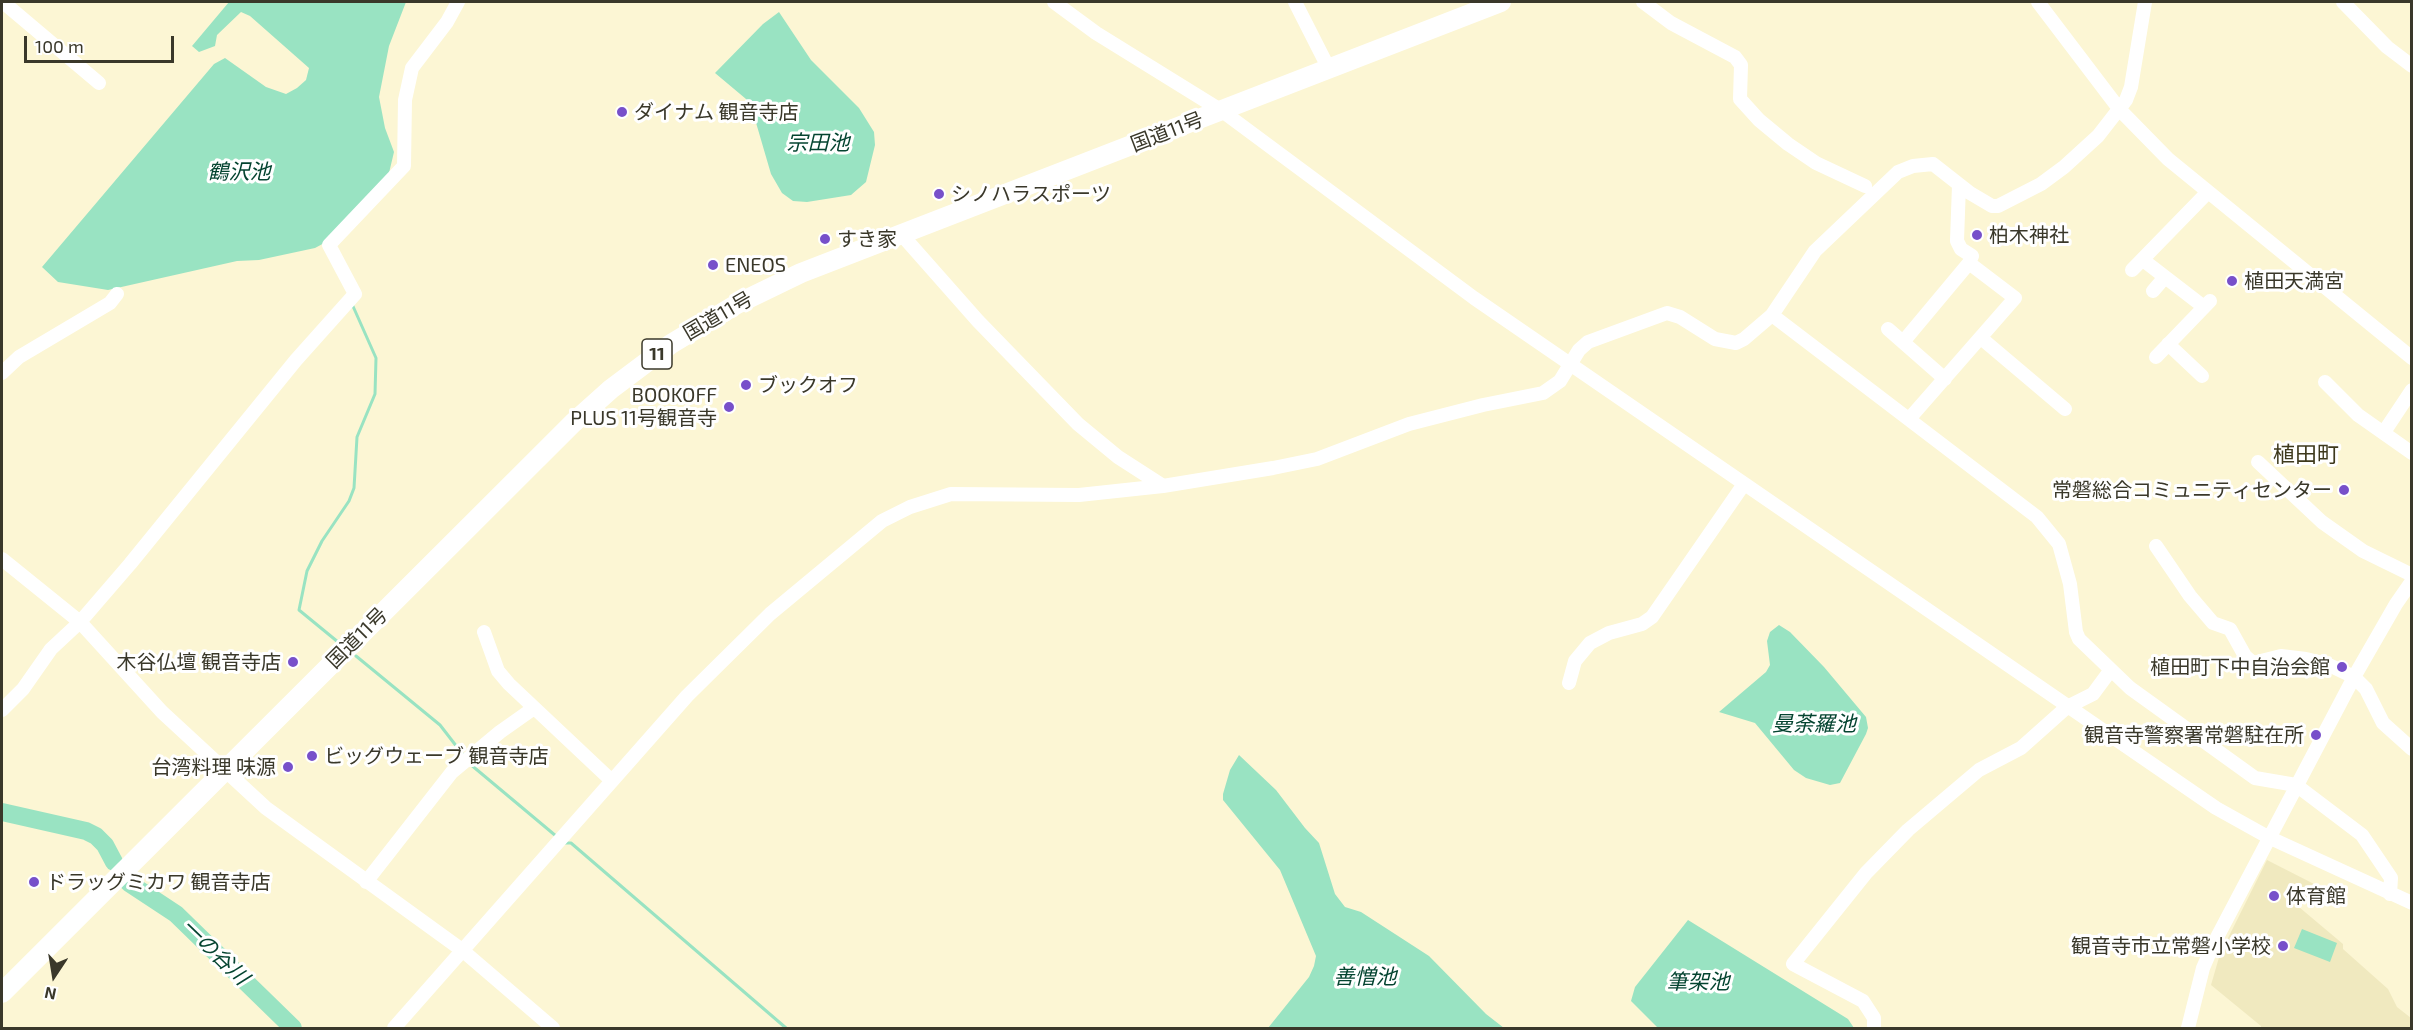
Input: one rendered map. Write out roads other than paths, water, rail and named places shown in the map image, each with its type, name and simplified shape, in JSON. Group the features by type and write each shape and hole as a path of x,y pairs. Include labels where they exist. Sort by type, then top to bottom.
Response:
{"highway":[{"name":"国道11号","path":"2,993 591,405 630,373 690,331 765,289 1501,2"}],"street":[{"path":"3,2 99,83"},
{"path":"2,710 23,689 51,649 80,622 130,564 296,360 355,294 329,245 404,166 405,100 412,68 447,22 458,2"},
{"path":"1054,2 1096,33 1222,111 1464,291 2216,808 2268,837 2412,903"},
{"path":"1295,2 1329,69"},
{"path":"1644,2 1671,23 1735,57 1741,65 1740,99 1749,111 1774,132 1816,163 1865,186"},
{"path":"2037,2 2120,110 2168,159 2412,358"},
{"path":"394,1029 687,696 770,614 882,521 951,494 1079,495 1163,486 1309,460 1409,424 1483,405 1543,393 1560,381 1579,350 1588,342 1668,314 1680,316 1715,339 1736,343 1772,315 1815,250 1898,172 1913,166 1932,164 1992,206 2005,204 2041,184 2064,166 2098,136 2120,110 2131,87 2145,2"},
{"path":"2343,2 2387,46 2412,66"},
{"path":"1904,342 1969,263 1972,256 1961,249 1958,241 1959,185"},
{"path":"2132,270 2207,193"},
{"path":"902,235 978,321 1078,424 1118,457 1163,486"},
{"path":"2143,260 2207,304 2156,357"},
{"path":"1909,419 2015,298 1969,263"},
{"path":"2153,291 2165,277"},
{"path":"2,373 20,357 110,303 117,294"},
{"path":"1772,315 2037,517 2059,544 2070,584 2076,632 2079,639 2130,688 2255,778 2296,785 2362,835 2391,878 2390,894"},
{"path":"1888,328 1945,379"},
{"path":"1980,338 2065,409"},
{"path":"2168,344 2202,376"},
{"path":"2325,382 2358,415 2412,453"},
{"path":"2384,432 2412,390"},
{"path":"2258,462 2322,522 2363,551 2412,575"},
{"path":"1569,683 1575,661 1590,643 1609,633 1642,624 1652,617 1744,484"},
{"path":"2156,546 2190,596 2213,624 2230,629 2245,656 2253,663 2281,656 2306,659 2327,664 2354,677 2366,689 2383,723 2412,749"},
{"path":"2,559 80,622 162,712 266,808 462,950 553,1029"},
{"path":"2188,1029 2200,979 2212,945 2354,677 2396,604 2412,581"},
{"path":"484,632 498,671 612,781"},
{"path":"1874,1029 1874,1018 1863,1001 1793,964 1866,873 1908,830 1979,770 2021,748 2067,707 2093,694 2110,671"},
{"path":"366,882 452,772 500,732 534,708"}],"water":[{"name":"鶴沢池","path":"229,2 406,2 389,46 379,97 385,128 394,152 389,173 328,241 315,248 259,260 237,261 108,290 58,282 42,267 214,64 225,58 266,87 286,94 306,80 309,68 250,16 241,12 217,35 215,46 199,52 192,46"},
{"name":"宗田池","path":"779,12 811,60 859,108 874,132 875,145 866,182 851,195 807,202 793,201 782,193 771,174 752,109 746,99 715,73 763,24"},
{"name":"曼荼羅池","path":"1779,625 1790,632 1824,667 1866,717 1868,728 1866,734 1840,783 1830,785 1806,778 1794,770 1755,723 1719,712 1766,672 1770,665 1767,641 1770,632"},
{"name":"善憎池","path":"1239,755 1276,790 1319,843 1335,894 1345,907 1361,912 1429,956 1486,1014 1504,1028 1268,1028 1309,977 1316,956 1280,870 1223,800 1230,770"},
{"name":"筆架池","path":"1688,920 1848,1019 1854,1028 1658,1028 1631,1001 1635,987"},
{"path":"2302,929 2337,943 2330,962 2294,948"}],"waterway":[{"path":"338,642 299,610 307,571 322,541 349,501 354,488 357,437 375,394 376,358 352,304"},
{"path":"356,656 440,725 464,756"},
{"path":"470,764 556,836"},
{"name":"一の谷川","path":"2,812 86,831 96,836 105,845 114,862"},
{"path":"565,843 571,843 786,1028"},
{"name":"一の谷川","path":"129,883 176,914 293,1028"}],"place":[{"name":"ダイナム 観音寺店","path":"622,112"},
{"name":"シノハラスポーツ","path":"939,194"},
{"name":"柏木神社","path":"1977,235"},
{"name":"すき家","path":"825,239"},
{"name":"ENEOS","path":"713,265"},
{"name":"植田天満宮","path":"2232,281"},
{"name":"ブックオフ","path":"746,385"},
{"name":"BOOKOFF PLUS 11号観音寺","path":"729,407"},
{"name":"常磐総合コミュニティセンター","path":"2344,490"},
{"name":"木谷仏壇 観音寺店","path":"293,662"},
{"name":"植田町下中自治会館","path":"2342,667"},
{"name":"観音寺警察署常磐駐在所","path":"2316,735"},
{"name":"ビッグウェーブ 観音寺店","path":"312,756"},
{"name":"台湾料理 味源","path":"288,767"},
{"name":"ドラッグミカワ 観音寺店","path":"34,882"},
{"name":"体育館","path":"2274,896"},
{"name":"観音寺市立常磐小学校","path":"2283,946"}],"district":[{"name":"植田町","path":"2306,455"}]}
